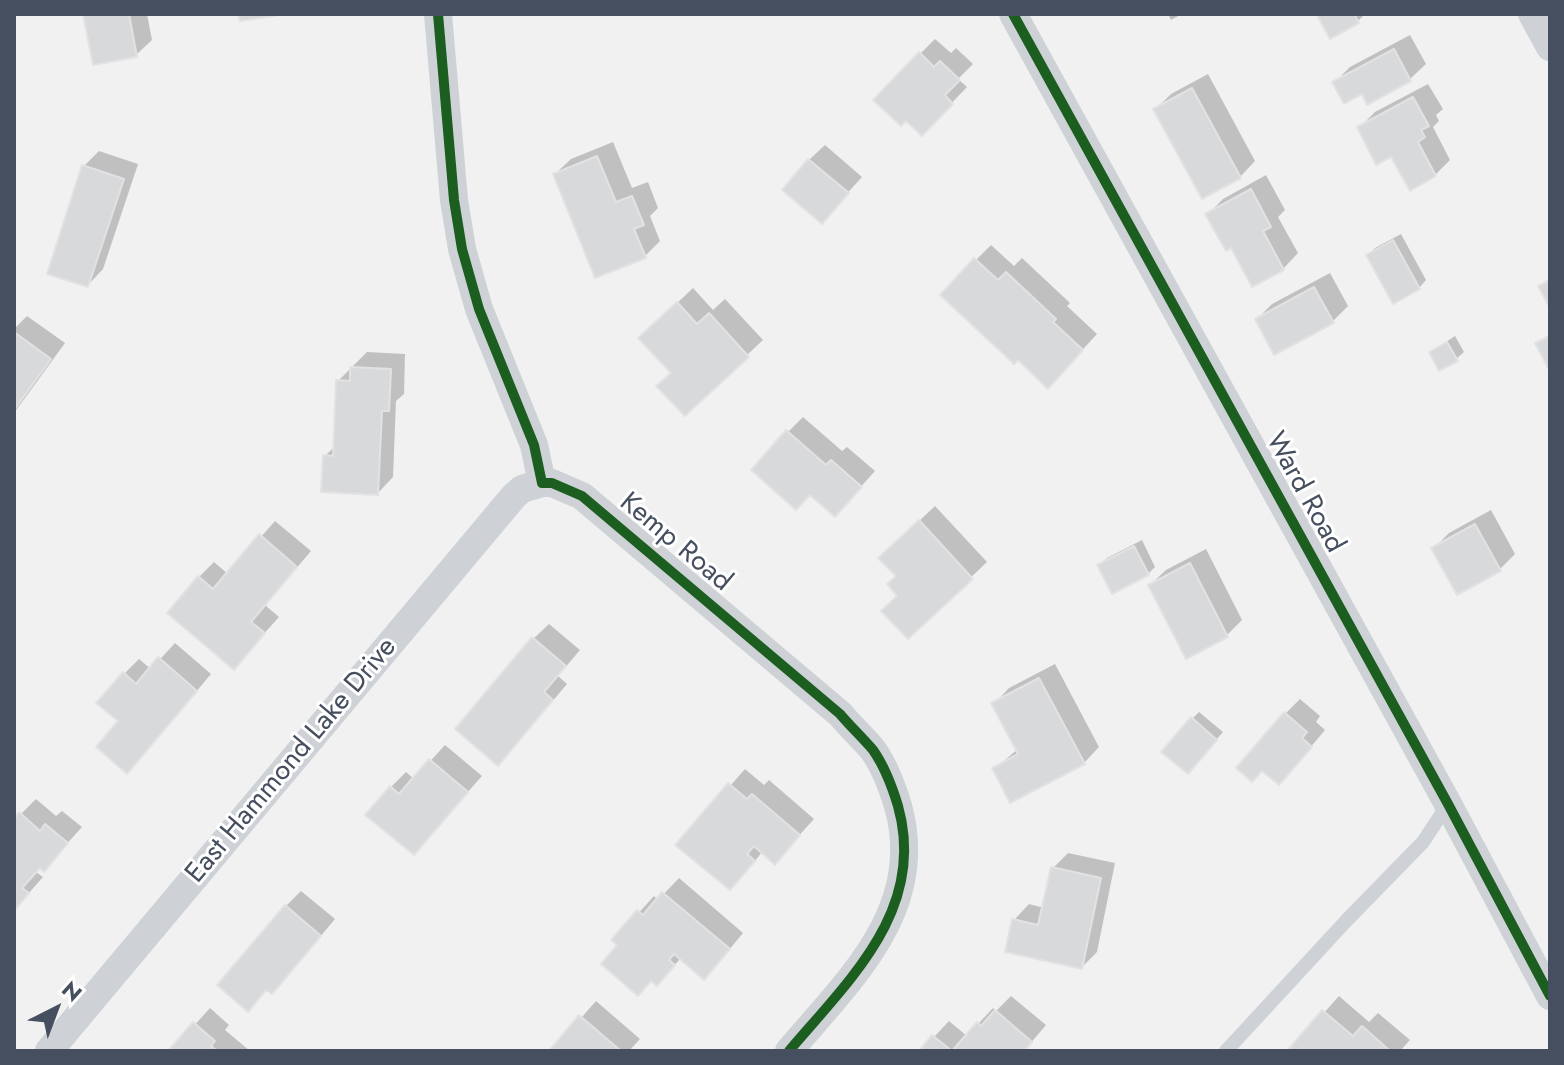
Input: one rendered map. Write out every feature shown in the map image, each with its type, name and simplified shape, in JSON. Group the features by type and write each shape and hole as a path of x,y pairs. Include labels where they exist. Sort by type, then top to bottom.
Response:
{"street":[{"path":"438,14 452,186 462,249 479,309 534,445 542,483"},
{"name":"Ward Road","path":"1013,14 1448,804 1550,996"},
{"path":"1532,14 1550,47"},
{"name":"East Hammond Lake Drive","path":"49,1051 514,496 522,489 542,483"},
{"name":"Kemp Road","path":"542,483 552,483 582,496 840,714 873,751 891,781 902,822 905,863 897,902 883,934 868,955 789,1051"}],"lane":[{"path":"1226,1051 1423,842 1448,804"}],"building":[{"path":"83,14 129,14 137,57 93,65"},
{"path":"238,14 286,14 240,21"},
{"path":"1354,14 1359,23 1330,39 1317,15"},
{"path":"1394,49 1411,81 1367,105 1362,94 1344,104 1332,82"},
{"path":"919,52 934,67 940,61 960,80 945,95 953,104 922,136 906,121 901,126 873,100"},
{"path":"1192,88 1241,178 1202,199 1153,109"},
{"path":"1413,97 1429,126 1421,130 1425,137 1418,142 1436,176 1410,191 1391,157 1376,165 1357,127"},
{"path":"597,156 616,202 632,196 644,225 634,229 646,258 595,278 553,174"},
{"path":"808,159 849,193 822,224 782,190"},
{"path":"82,165 124,179 88,287 47,274"},
{"path":"1251,189 1271,227 1263,231 1284,270 1252,287 1231,248 1226,251 1205,214"},
{"path":"1393,240 1420,289 1393,304 1366,255"},
{"path":"974,258 998,280 1006,272 1056,319 1053,322 1083,350 1048,389 1018,360 1014,364 940,295"},
{"path":"1550,280 1550,308 1538,286"},
{"path":"1314,287 1334,323 1274,355 1255,319"},
{"path":"677,302 697,324 709,313 749,357 685,416 656,386 671,373 638,338"},
{"path":"14,332 51,359 14,410"},
{"path":"1550,336 1550,367 1548,368 1535,343"},
{"path":"1447,342 1458,361 1439,371 1429,352"},
{"path":"350,367 391,369 389,411 382,411 378,495 321,492 323,455 333,456 336,380 350,381"},
{"path":"786,430 826,465 831,460 862,487 835,517 810,495 796,510 751,470"},
{"path":"919,520 973,579 908,639 881,611 897,596 887,584 896,576 878,558"},
{"path":"1475,524 1501,571 1457,595 1431,548"},
{"path":"259,534 297,567 251,622 265,633 234,670 167,613 198,576 213,589"},
{"path":"1134,546 1149,575 1112,594 1097,565"},
{"path":"1190,563 1228,637 1186,659 1148,585"},
{"path":"532,637 566,666 544,692 553,700 498,766 455,729"},
{"path":"158,657 197,691 127,774 96,747 118,721 96,703 123,672 136,684"},
{"path":"1039,678 1085,764 1010,803 992,768 1018,754 991,703"},
{"path":"1284,712 1307,732 1302,738 1312,747 1279,785 1262,771 1252,782 1236,768"},
{"path":"1191,717 1217,740 1188,774 1161,752"},
{"path":"429,759 468,792 414,855 365,815 390,786 399,794"},
{"path":"728,783 747,799 752,794 800,835 775,865 754,846 747,854 755,861 730,890 675,845"},
{"path":"19,812 40,831 45,824 68,843 44,872 40,868 22,888 29,893 14,911 14,819"},
{"path":"1051,867 1101,878 1082,969 1005,952 1012,919 1038,925"},
{"path":"662,892 730,949 704,980 674,954 669,960 675,965 657,986 651,981 638,996 601,964 617,945 611,940 637,910 643,915"},
{"path":"285,905 321,936 272,994 266,990 248,1012 217,985"},
{"path":"995,1010 1032,1042 1024,1051 952,1051 977,1022 981,1026"},
{"path":"1322,1010 1353,1036 1362,1026 1390,1051 1287,1051"},
{"path":"579,1015 621,1051 549,1051"},
{"path":"193,1022 215,1041 211,1046 217,1051 168,1051"},
{"path":"932,1035 952,1051 919,1051"}],"cycle path":[{"path":"438,14 454,200 462,249 479,309 534,445 542,483 552,483 582,496 840,714 873,750 893,791 904,843 902,878 892,910 858,969 789,1051"},
{"path":"1013,14 1448,804 1550,996"}]}
